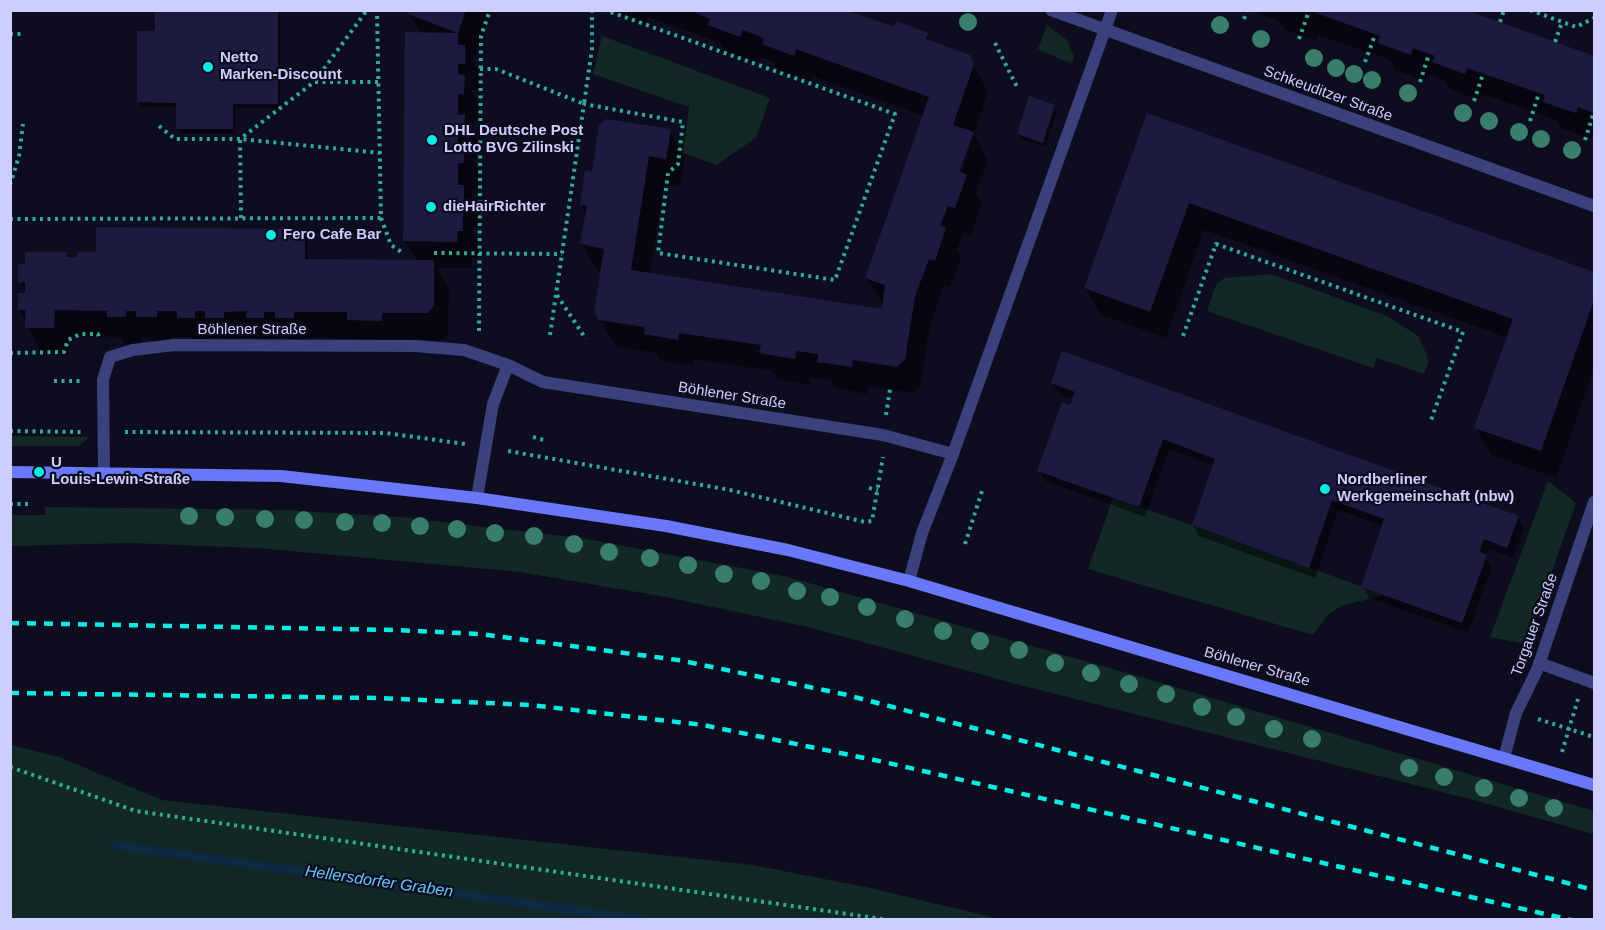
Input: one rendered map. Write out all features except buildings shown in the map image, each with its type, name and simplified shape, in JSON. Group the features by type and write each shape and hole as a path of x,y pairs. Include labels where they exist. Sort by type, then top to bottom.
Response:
{"street":[{"name":"Schkeuditzer Straße","path":"1051,10 1594,206"},
{"path":"909,581 922,533 953,454 1112,10"},
{"name":"Böhlener Straße","path":"110,357 133,350 174,345 415,346 464,350 508,365 543,381 887,436 953,454"},
{"path":"104,472 103,380 110,357"},
{"path":"477,498 493,404 508,365"},
{"name":"Böhlener Straße","path":"10,472 281,476 477,498 666,526 788,550 909,581 1317,700 1594,785"},
{"name":"Torgauer Straße","path":"1504,758 1516,713 1539,663 1594,502"},
{"path":"1539,663 1589,681"}],"path":[{"path":"240,139 314,82 367,10"},
{"path":"377,10 381,218 391,245 403,253"},
{"path":"479,335 481,36 490,10"},
{"path":"550,335 592,49 592,10"},
{"path":"480,69 496,69 584,104 683,122 678,164 668,173 658,253 836,280 895,114 605,10"},
{"path":"1244,19 1247,10"},
{"path":"1500,22 1504,10"},
{"path":"1530,10 1576,27 1594,18"},
{"path":"1299,39 1309,11"},
{"path":"1555,42 1562,22"},
{"path":"10,34 22,34"},
{"path":"1365,62 1375,35"},
{"path":"995,43 1018,89"},
{"path":"1420,82 1429,54"},
{"path":"1474,101 1483,74"},
{"path":"314,82 379,81"},
{"path":"1530,121 1539,93"},
{"path":"1585,140 1594,112"},
{"path":"10,185 19,156 23,124"},
{"path":"159,126 175,139 240,139 380,153"},
{"path":"240,139 241,218"},
{"path":"10,219 381,218"},
{"path":"1183,336 1216,244 1463,332 1430,423"},
{"path":"434,253 562,254"},
{"path":"556,295 586,339"},
{"path":"10,353 64,352 68,340 80,334 98,334 102,351 110,357"},
{"path":"10,431 386,433 486,447 651,475 872,521 887,436"},
{"path":"533,437 544,440"},
{"path":"869,488 878,490"},
{"path":"965,544 982,491"},
{"path":"10,504 32,504"},
{"path":"1556,773 1569,728 1589,681"},
{"path":"1516,713 1594,737"},
{"path":"10,767 136,811 889,920"}],"green space":[{"path":"1047,25 1067,40 1074,57 1072,64 1038,49"},
{"path":"602,36 770,98 756,138 716,165 683,153 689,107 593,74"},
{"path":"1271,274 1387,316 1418,336 1428,363 1424,374 1377,358 1373,368 1207,311 1216,285 1224,278"},
{"path":"11,436 90,437 78,446 11,446"},
{"path":"1548,481 1576,503 1526,644 1490,637"},
{"path":"1113,498 1385,595 1341,606 1329,614 1313,635 1088,569"},
{"path":"45,507 285,510 399,517 581,538 784,576 1131,674 1594,811 1594,834 1474,800 1012,683 808,627 666,597 520,572 257,548 129,543 11,546 11,515 45,515"},
{"path":"11,745 59,757 162,800 753,865 870,888 1000,919 11,919"}],"waterway":[{"name":"Hellersdorfer Graben","path":"114,845 644,920"}],"railway":[{"path":"10,623 396,630 480,634 678,660 843,694 1594,890"},
{"path":"10,693 377,698 531,705 703,725 884,762 1571,920"}],"place":[{"name":"Netto Marken-Discount","path":"208,67"},
{"name":"DHL Deutsche Post Lotto BVG Zilinski","path":"432,140"},
{"name":"dieHairRichter","path":"431,207"},
{"name":"Fero Cafe Bar","path":"271,235"},
{"name":"U Louis-Lewin-Straße","path":"39,472"},
{"name":"Nordberliner Werkgemeinschaft (nbw)","path":"1325,489"}]}
